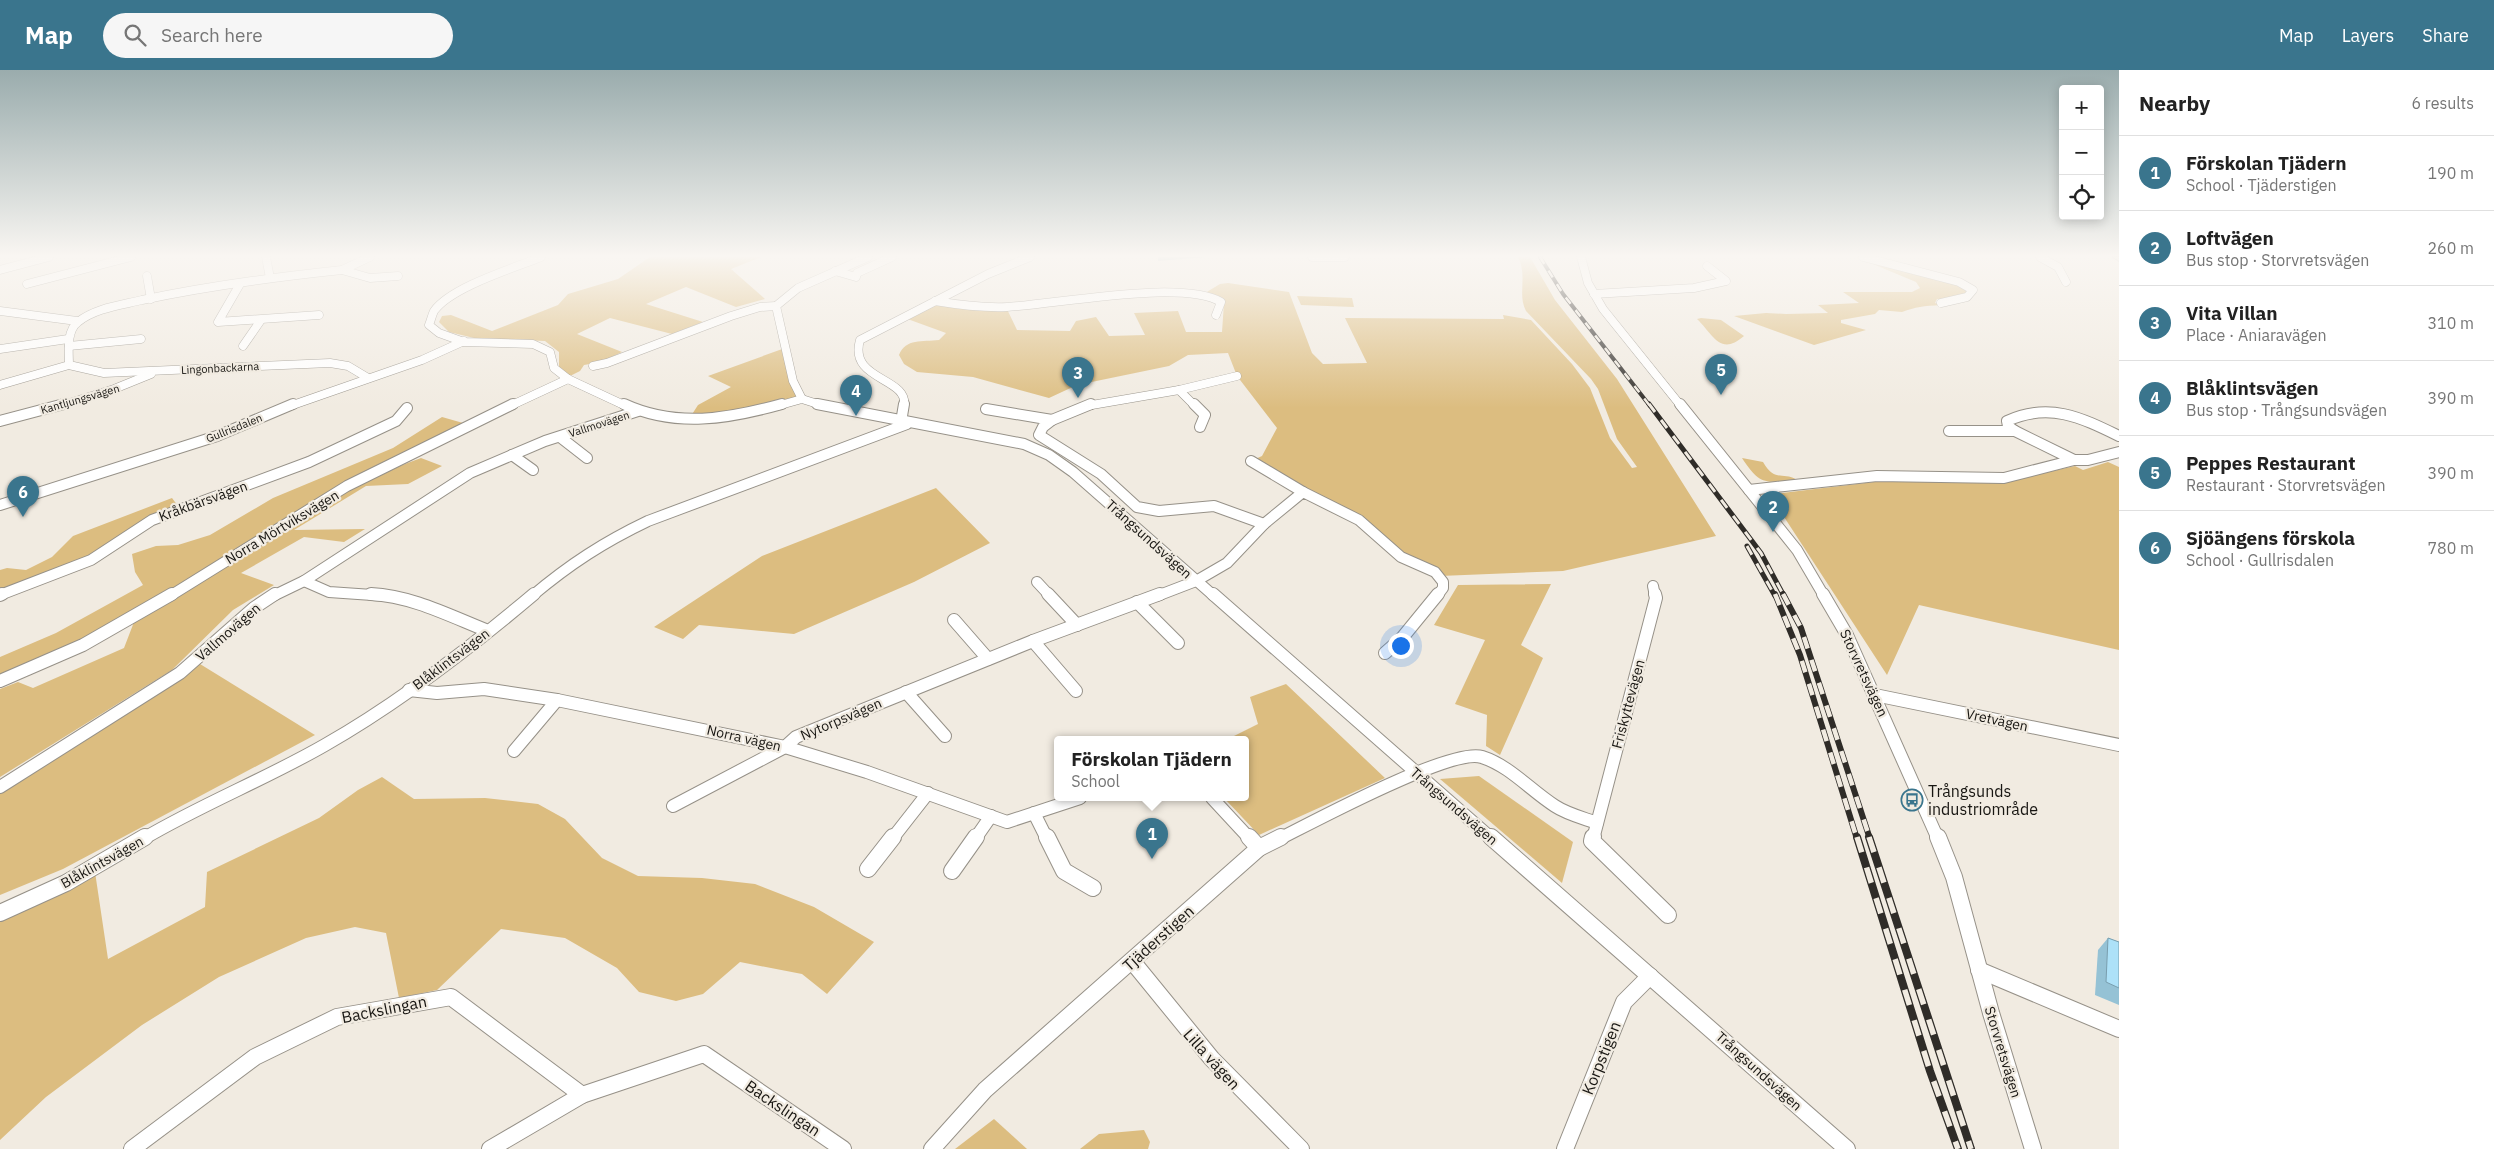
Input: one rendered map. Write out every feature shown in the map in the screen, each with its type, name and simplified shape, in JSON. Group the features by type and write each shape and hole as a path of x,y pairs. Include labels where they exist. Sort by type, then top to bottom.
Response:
{"street":[{"path":"69,365 68,342 77,321 94,311 111,307"},
{"path":"226,307 218,322 319,315"},
{"path":"438,307 435,310 429,325 438,335 464,342 535,345 550,352 554,368 568,379 638,411 670,419 709,420 750,413 802,399 793,382 776,307"},
{"path":"593,366 607,363 759,307"},
{"path":"905,422 905,401 901,392 862,364 857,355 858,345 869,334 923,307"},
{"path":"1216,314 1219,307"},
{"name":"Storvretsvägen","path":"1602,307 1797,550 1847,635 1924,804 1954,877 1979,970 2033,1149"},
{"path":"0,311 77,321"},
{"name":"Lingonbackarna","path":"242,346 261,320"},
{"path":"0,349 68,342 141,339"},
{"name":"Gullrisdalen","path":"0,505 217,436 299,402 422,360 464,342"},
{"name":"Lingonbackarna","path":"0,385 69,365 104,373 330,363 348,366 368,378"},
{"name":"Kantljungsvägen","path":"0,421 123,387 157,371"},
{"path":"1237,376 1179,390 1127,397 1091,405 1052,420 1043,427 1039,435 1101,474 1137,507 1159,511 1214,506 1264,524"},
{"name":"Norra Mörtviksvägen","path":"0,681 65,655 104,634 317,503 401,459 568,379"},
{"path":"1179,390 1205,415 1200,427"},
{"name":"Trångsundsvägen","path":"802,399 815,404 1024,444 1049,455 1073,472 1847,1149"},
{"name":"Kråkbärsvägen","path":"0,596 90,560 152,520 309,462 396,421 407,408"},
{"path":"986,408 1052,420"},
{"name":"Vallmovägen","path":"0,787 180,673 221,640 254,608 282,590 304,582 331,562 470,473 560,437 638,411"},
{"path":"2074,460 2015,431 2008,426 2007,421 2042,411 2052,411 2070,415 2119,436"},
{"name":"Blåklintsvägen","path":"0,913 66,883 178,818 325,745 409,690 488,631 569,565 610,540 656,518 905,422"},
{"path":"1949,431 2015,431"},
{"name":"Vallmovägen","path":"560,437 587,458"},
{"path":"1749,490 1878,476 2004,478 2074,460 2088,460 2119,452"},
{"path":"512,455 533,470"},
{"path":"1252,461 1263,470 1359,520 1401,557 1435,572 1443,582 1442,588 1402,638 1386,653"},
{"name":"Nytorpsvägen","path":"673,806 785,747 796,737 1033,641 1196,581 1226,563 1264,524 1303,492"},
{"path":"304,582 329,592 385,595 417,603 488,631"},
{"path":"1037,582 1077,625"},
{"name":"Friskyttevägen","path":"1653,586 1656,598 1592,841 1668,915"},
{"path":"1137,602 1178,643"},
{"path":"954,620 988,659"},
{"path":"1033,641 1076,691"},
{"name":"Norra vägen","path":"409,690 437,693 484,689 557,700 785,747 867,772 1007,822 1071,801"},
{"path":"906,692 945,736"},
{"name":"Vretvägen","path":"1875,695 2119,745"},
{"path":"514,750 557,700"},
{"path":"1416,773 1453,758 1465,755 1480,756 1499,764 1556,807 1597,823"},
{"name":"Tjäderstigen","path":"932,1149 985,1090 1259,848 1416,773"},
{"path":"868,869 928,794"},
{"path":"1215,801 1259,848"},
{"path":"1034,813 1064,871 1092,888"},
{"path":"952,871 990,816"},
{"name":"Lilla vägen","path":"1132,962 1170,1012 1250,1102 1301,1149"},
{"path":"1979,970 2119,1029"},
{"name":"Korpstigen","path":"1565,1149 1624,1002 1650,976"},
{"name":"Backslingan","path":"132,1149 255,1057 337,1017 451,997 582,1096"},
{"name":"Backslingan","path":"490,1149 582,1096 704,1054 843,1149"}],"shaded area":[{"path":"552,307 657,307 703,322 672,334 610,318 577,334 622,352 601,362 584,365 580,371 570,376 559,367 559,352 545,341 474,338 449,332 439,322 442,316 451,315 492,331"},
{"path":"922,307 1006,307 1017,330 1070,331 1076,321 1096,317 1109,336 1145,335 1134,313 1178,311 1186,332 1222,332 1224,307 1295,307 1312,353 1323,364 1367,363 1345,318 1504,319 1503,315 1531,320 1572,364 1590,388 1610,438 1632,468 1637,467 1617,439 1598,389 1591,379 1524,307 1561,307 1617,379 1716,536 1563,571 1440,576 1401,557 1368,526 1251,461 1262,456 1277,428 1237,376 1228,353 1188,355 1169,366 1077,385 1049,398 973,377 917,372 904,364 899,355 910,343 939,340 946,333 902,317"},
{"path":"1821,307 1918,307 1902,312 1879,310 1875,314 1841,320 1841,323 1866,330 1814,345 1734,316 1766,313 1828,313"},
{"path":"1697,319 1721,320 1744,336 1736,342 1723,344 1713,337"},
{"path":"785,348 802,399 689,419 698,405 731,387 708,376"},
{"path":"442,417 470,425 401,459 148,608 0,681 0,657 56,633 143,585 135,572 132,554 156,546 178,545 210,535 273,498 393,448"},
{"path":"421,458 442,466 408,484 366,486 294,530 365,529 344,542 304,537 241,573 274,585 233,610 172,670 0,777 0,689 18,682 33,688 124,648 134,622 238,554 346,491 383,473"},
{"path":"1742,458 1763,462 1775,475 1797,480 1765,481 1754,474"},
{"path":"2108,462 2119,467 2119,650 1919,605 1887,675 1773,500 1774,494 1898,479 2004,482 2075,466 2083,470"},
{"path":"936,488 990,543 914,582 794,634 699,625 683,639 654,627 762,556"},
{"path":"172,498 181,510 109,549 0,595 0,570 7,568 26,570 52,557 73,536"},
{"path":"1551,584 1521,645 1543,658 1500,755 1486,746 1487,715 1455,704 1485,640 1434,625 1458,585"},
{"path":"200,664 315,735 63,869 0,895 0,792"},
{"path":"1286,684 1385,778 1259,835 1227,801 1249,801 1249,736 1234,736 1258,724 1250,697"},
{"path":"1479,776 1573,842 1562,883 1440,779"},
{"path":"382,777 414,799 485,798 538,804 565,819 602,858 638,876 702,878 755,884 814,907 874,942 827,994 802,974 740,962 703,994 676,1001 639,992 617,968 565,938 501,929 437,990 399,998 386,933 355,927 306,938 219,977 142,1025 46,1097 0,1140 0,916 95,872 108,959 205,907 207,872 319,818 358,790"},
{"path":"994,1119 1027,1149 955,1149"},
{"path":"1144,1130 1150,1142 1148,1149 1080,1149 1099,1134"}],"building":[{"path":"2108,938 2119,942 2119,988 2106,982"}],"railway":[{"path":"1573,307 1650,406"},
{"path":"1649,404 1761,553 1784,596"},
{"path":"1747,546 1775,596"},
{"path":"1775,594 1800,655 1857,839"},
{"path":"1783,594 1801,628 1870,839"},
{"path":"1857,837 1930,1071 1958,1149"},
{"path":"1869,837 1971,1149"}],"place":[{"name":"Peppes Restaurant","path":"1721,395"},
{"name":"Vita Villan","path":"1078,398"},
{"name":"Blåklintsvägen","path":"856,416"},
{"name":"Sjöängens förskola","path":"23,517"},
{"name":"Loftvägen","path":"1773,532"},
{"name":"Trångsunds industriområde","path":"1912,800"},
{"name":"Förskolan Tjädern","path":"1152,859"}]}
